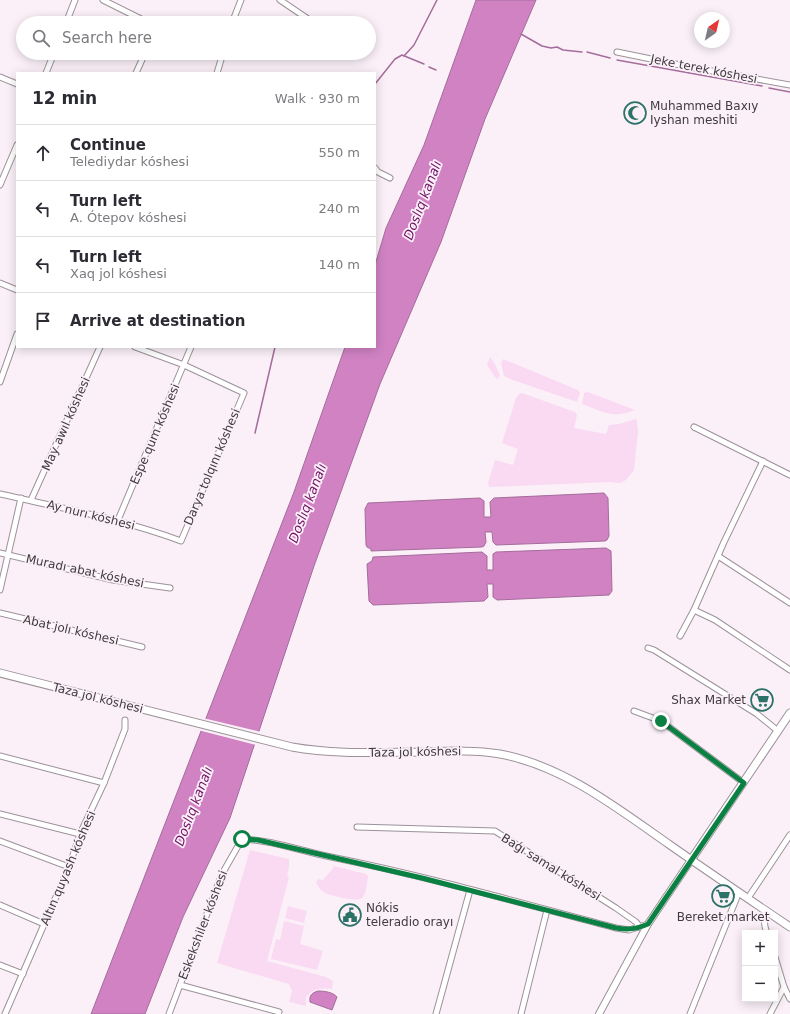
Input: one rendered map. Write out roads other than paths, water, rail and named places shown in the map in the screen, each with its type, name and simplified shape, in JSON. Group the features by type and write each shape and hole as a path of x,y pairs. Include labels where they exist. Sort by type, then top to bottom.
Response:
{"main road":[{"name":"Taza jol kóshesi","path":"0,673 292,747 334,753 482,752 526,760 558,772 573,780 624,813 790,927"},
{"path":"692,860 790,713"}],"street":[{"path":"69,16 75,0"},
{"path":"104,0 135,16"},
{"path":"235,16 241,0"},
{"path":"280,0 304,16"},
{"name":"Jeke terek kóshesi","path":"617,52 790,85"},
{"path":"46,72 51,60"},
{"path":"136,72 142,60"},
{"path":"217,72 221,60"},
{"path":"0,77 16,84"},
{"path":"0,185 16,146"},
{"path":"376,169 378,172 390,178"},
{"path":"0,283 16,290"},
{"path":"0,382 16,337"},
{"name":"May awıl kóshesi","path":"31,500 100,348"},
{"path":"138,348 184,365"},
{"name":"Espe qum kóshesi","path":"118,520 191,348"},
{"name":"Darya tolqını kóshesi","path":"181,541 244,393 184,365"},
{"path":"694,428 790,475"},
{"path":"680,636 694,610 763,461"},
{"name":"Ay nurı kóshesi","path":"0,494 118,520 150,529 181,541"},
{"path":"0,590 21,498"},
{"name":"Muradı abat kóshesi","path":"0,553 114,580 170,588"},
{"path":"718,556 790,603"},
{"path":"694,610 715,620 790,670"},
{"name":"Abat jolı kóshesi","path":"0,613 142,647"},
{"path":"648,648 654,650 756,714 778,731"},
{"path":"634,711 661,721 744,783"},
{"name":"Altın quyash kóshesi","path":"5,1014 69,867 80,834 104,783 125,729 125,720"},
{"path":"0,756 104,783"},
{"path":"0,814 80,834"},
{"name":"Baǵı samal kóshesi","path":"357,827 469,829 495,831 616,908 636,922 640,927"},
{"path":"748,898 790,835"},
{"name":"Eskekshiler kóshesi","path":"169,1014 222,874 242,839 258,840 470,890"},
{"path":"0,841 69,867"},
{"path":"599,1014 648,924 692,860"},
{"path":"436,1014 470,890 616,928 629,930 648,924"},
{"path":"690,1014 739,892"},
{"path":"0,905 44,924"},
{"path":"521,1014 547,910"},
{"path":"766,930 764,917 767,912"},
{"path":"0,965 23,974"},
{"path":"778,966 784,987 790,999"},
{"path":"180,985 279,1012"},
{"path":"770,1014 784,987"}],"water":[{"name":"Doslıq kanalı","path":"476,0 536,0 485,119 441,242 380,384 314,566 230,818 183,917 145,1014 91,1014 294,492 345,348 376,348 376,262 386,228 424,145"},
{"path":"604,493 608,498 609,536 605,541 496,545 493,542 492,532 485,532 486,542 482,547 371,551 371,549 366,545 365,509 368,503 480,498 484,501 484,517 491,517 490,502 494,498"},
{"path":"606,548 611,551 612,591 609,595 497,600 493,597 493,584 487,584 488,597 484,601 373,605 369,601 367,564 372,561 373,557 482,552 487,556 487,570 493,570 493,554 496,552"},
{"path":"318,991 331,993 337,997 332,1010 310,1002 311,995"}],"waterway":[{"path":"404,56 414,45 437,0"},
{"path":"521,34 542,46 551,48 557,47 563,50 582,52"},
{"path":"587,52 610,58"},
{"path":"376,83 395,59 402,55 424,64"},
{"path":"617,60 762,86"},
{"path":"429,67 436,70"},
{"path":"769,88 790,92"},
{"path":"255,433 275,348"}],"place":[{"name":"Muhammed Baxıy Iyshan meshiti","path":"635,113"},
{"name":"Shax Market","path":"762,700"},
{"name":"Bereket market","path":"723,896"},
{"name":"Nókis teleradio orayı","path":"350,915"}]}
